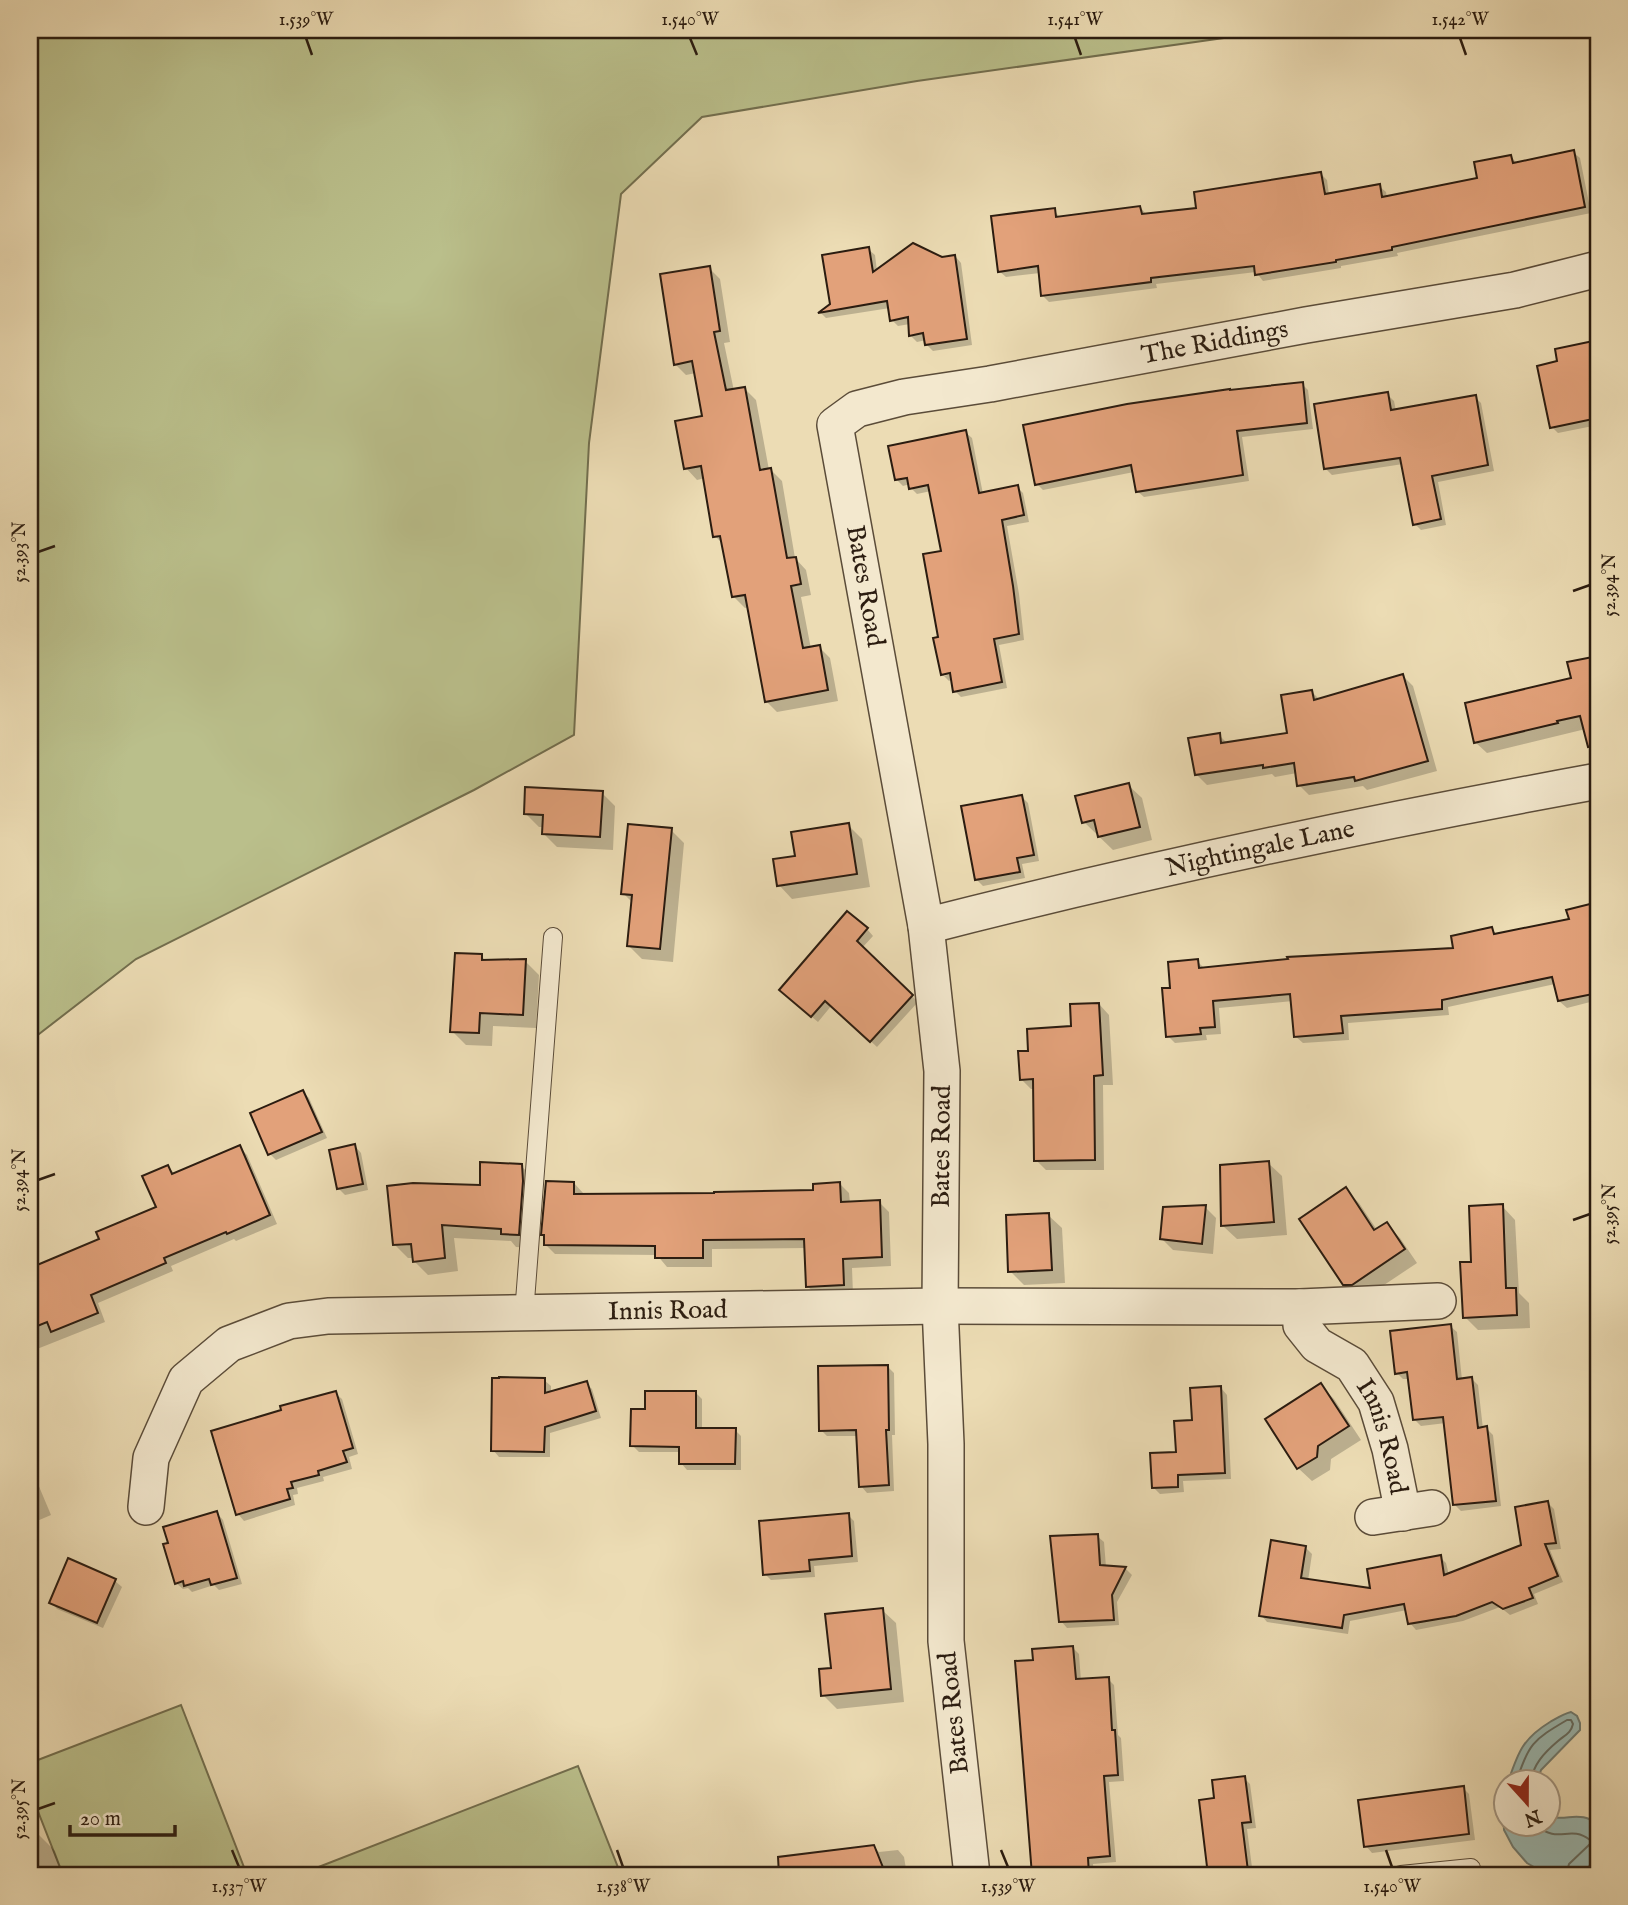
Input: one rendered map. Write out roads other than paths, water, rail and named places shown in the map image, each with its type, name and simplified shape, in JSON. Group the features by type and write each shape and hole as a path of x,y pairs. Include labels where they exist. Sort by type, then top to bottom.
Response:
{"street":[{"name":"The Riddings","path":"835,425 857,409 904,397 1515,290 1598,269"},
{"name":"Bates Road","path":"835,425 926,926 942,1071 940,1307 946,1444 946,1641 972,1875"},
{"name":"Nightingale Lane","path":"926,926 1058,892 1444,809 1598,781"},
{"name":"Innis Road","path":"146,1507 150,1458 186,1380 229,1344 289,1321 328,1316 940,1307 1300,1307 1438,1301"},
{"name":"Innis Road","path":"1300,1307 1301,1325 1317,1345 1352,1365 1376,1402 1390,1449 1402,1513"}],"lane":[{"path":"524,1314 553,937"},
{"path":"1401,1875 1471,1868 1472,1875"}],"water":[{"path":"1571,1712 1577,1716 1580,1730 1542,1769 1513,1769 1518,1755 1533,1734"},
{"path":"1584,1817 1598,1827 1598,1856 1586,1870 1577,1875 1548,1875 1527,1863 1509,1839 1562,1839 1562,1818"}]}
